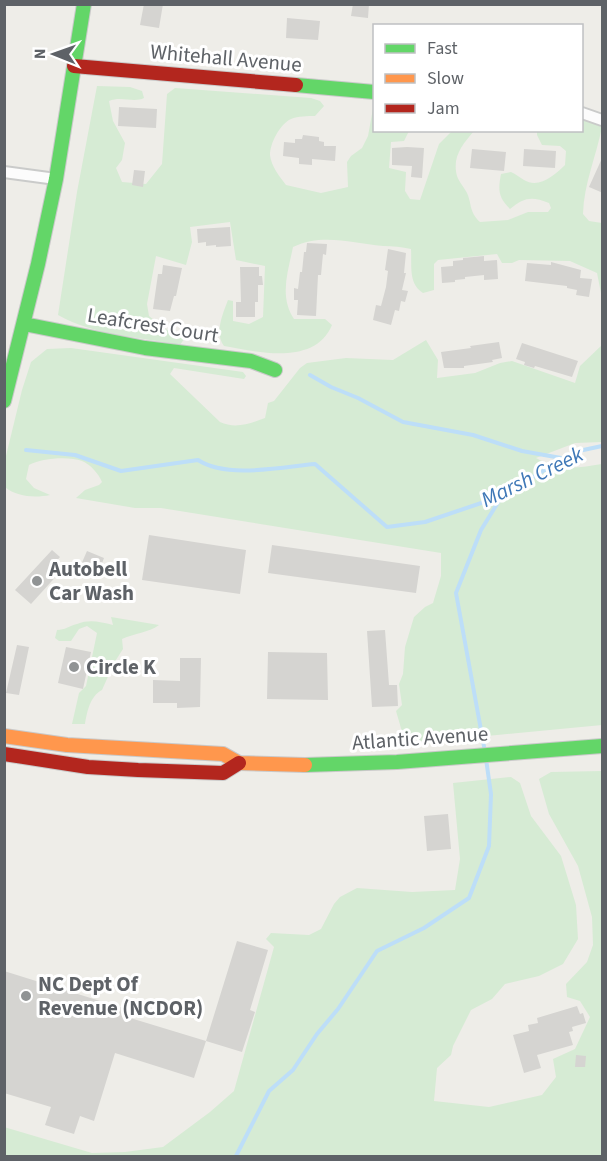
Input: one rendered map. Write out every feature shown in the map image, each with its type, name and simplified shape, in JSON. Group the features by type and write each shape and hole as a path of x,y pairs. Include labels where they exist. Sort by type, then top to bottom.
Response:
{"main road":[{"path":"4,401 24,324 56,179 84,4"},
{"name":"Whitehall Avenue","path":"74,66 373,92"},
{"name":"Leafcrest Court","path":"24,324 145,348 251,361 274,370"},
{"name":"Atlantic Avenue","path":"4,736 67,745 223,754 239,763 318,765 367,764 603,746"},
{"name":"Atlantic Avenue","path":"4,754 88,767 223,773 239,763"}],"street":[{"path":"583,113 603,120"},
{"path":"4,172 56,179"}],"green space":[{"path":"97,86 130,87 142,91 144,98 109,101 113,121 125,143 122,160 116,168 122,182 146,184 162,164 167,94 175,88 311,98 320,101 324,106 315,116 294,118 283,125 274,140 270,155 274,167 286,185 321,193 348,187 347,162 362,148 368,136 373,108 373,132 408,132 404,141 391,142 389,168 406,172 405,191 410,199 420,200 439,144 451,132 473,132 459,152 456,169 472,211 480,222 508,220 528,212 548,212 551,208 549,203 538,199 524,200 510,209 500,193 501,174 511,172 524,180 535,183 552,177 565,165 566,151 560,146 542,145 537,132 583,132 583,118 602,127 588,181 583,214 589,221 602,223 602,298 597,273 570,261 519,260 502,263 497,254 438,260 434,264 434,290 423,293 415,285 413,279 411,249 337,240 315,241 293,247 286,293 289,310 294,319 325,319 332,325 324,338 313,346 284,353 224,346 220,330 228,300 233,301 233,321 249,324 263,317 265,266 236,260 230,222 190,227 192,242 186,265 156,256 147,304 149,316 165,329 180,334 184,339 180,345 101,331 58,315 77,192"},
{"path":"426,340 438,360 437,378 475,373 512,361 575,383 580,366 602,345 602,442 575,443 536,458 561,467 602,464 602,725 425,742 403,735 396,711 402,705 399,684 403,674 405,647 414,617 433,603 441,576 441,553 161,508 135,508 76,498 85,490 102,482 91,467 76,459 48,459 29,465 26,479 34,488 50,495 26,496 5,487 5,460 22,390 31,362 47,349 71,348 243,372 246,376 244,379 174,368 170,374 220,422 237,425 265,418 268,403 274,401 300,368 307,363 346,358 393,360"},
{"path":"111,617 159,625 122,639 123,649 102,690 92,700 85,724 72,724 79,693 86,686 97,633 87,626 79,629 71,641 59,641 55,638 57,630 86,622 113,625"},
{"path":"602,771 602,1156 5,1156 4,1127 92,1153 125,1152 163,1147 210,1112 234,1091 274,947 266,939 271,933 309,935 321,929 340,897 357,888 412,892 455,890 460,859 453,783 511,777 520,783 531,816 561,856 576,905 578,939 563,964 539,976 505,984 492,999 471,1010 453,1046 451,1055 437,1068 434,1101 489,1107 542,1095 556,1077 553,1059 575,1049 590,1017 580,1001 567,997 566,984 587,962 593,945 592,917 578,866 549,814 539,779 551,772"}],"building":[{"path":"144,4 163,4 159,28 140,25"},
{"path":"353,4 369,4 368,18 351,16"},
{"path":"287,18 320,21 318,40 286,38"},
{"path":"119,107 157,109 156,128 118,126"},
{"path":"303,135 319,137 319,141 324,142 324,146 336,146 335,161 312,159 312,165 299,164 299,158 283,156 284,142 295,143 295,139 302,139"},
{"path":"392,148 424,148 422,178 411,177 412,166 392,165"},
{"path":"472,149 506,152 504,171 470,168"},
{"path":"524,149 556,151 555,168 523,166"},
{"path":"603,156 603,193 589,187"},
{"path":"134,170 145,171 143,187 132,185"},
{"path":"230,227 231,246 216,247 216,245 206,246 206,242 198,243 197,229"},
{"path":"307,243 327,244 326,255 323,254 321,275 318,275 316,316 297,315 298,300 294,300 294,288 298,289"},
{"path":"388,249 406,253 404,273 406,273 402,290 408,291 405,302 401,301 399,311 395,310 391,325 373,320 376,305 381,306 386,287 388,271 385,270"},
{"path":"484,256 484,261 497,260 498,279 484,280 484,275 442,283 441,267 453,266 453,261 463,260 463,258"},
{"path":"551,262 581,270 580,278 592,279 589,297 576,295 577,290 567,288 567,286 525,281 527,263 551,265"},
{"path":"163,265 182,268 170,311 153,309 158,274 162,274"},
{"path":"240,267 259,267 259,276 262,276 263,285 258,285 258,302 255,302 255,317 236,317 236,302 241,302"},
{"path":"499,342 502,358 492,360 493,362 464,366 464,368 444,368 441,352"},
{"path":"522,343 578,361 572,377 524,365 525,362 516,359"},
{"path":"149,535 246,550 240,594 142,580"},
{"path":"272,545 420,566 416,593 268,573"},
{"name":"Autobell Car Wash","path":"52,550 60,557 52,566 60,572 31,604 15,590"},
{"path":"87,551 104,558 98,574 80,567"},
{"path":"385,630 389,685 397,685 398,706 372,707 367,631"},
{"path":"17,645 29,647 19,695 6,693"},
{"path":"66,647 91,652 83,689 58,683"},
{"path":"268,652 327,653 328,700 267,699"},
{"path":"180,658 201,658 200,707 177,708 177,703 153,703 153,680 180,681"},
{"path":"448,814 451,849 427,851 424,816"},
{"path":"237,941 268,950 250,1010 255,1012 242,1052 206,1041"},
{"path":"4,971 129,1010 127,1017 206,1041 194,1078 115,1053 94,1121 80,1116 74,1134 45,1125 51,1107 4,1093"},
{"path":"577,1006 580,1014 583,1013 586,1023 572,1027 573,1031 569,1032 573,1045 537,1055 541,1068 524,1073 513,1035 529,1031 528,1025 538,1023 537,1018"},
{"path":"576,1055 586,1056 585,1067 575,1067"}],"waterway":[{"path":"310,375 403,422 473,435 522,451 561,458"},
{"name":"Marsh Creek","path":"26,450 75,455 121,471 198,460 210,466 239,470 315,464 387,527 425,522 502,496 574,452 602,446"},
{"path":"485,752 456,593 481,530 502,496"},
{"path":"236,1156 269,1091 293,1070 377,951 424,928 469,898 489,846 491,794 486,759"}],"traffic: fast":[{"path":"4,401 38,264 56,179 84,4"},
{"path":"296,85 373,92"},
{"path":"24,324 145,348 251,361 275,370"},
{"path":"305,765 397,762 602,746"}],"traffic: slow":[{"path":"4,736 67,745 223,754 239,763 305,765"}],"traffic: jam":[{"path":"74,66 296,85"},
{"path":"4,754 88,767 138,770 223,773 239,763"}],"place":[{"name":"Autobell Car Wash","path":"37,581"},
{"name":"Circle K","path":"74,667"},
{"name":"NC Dept Of Revenue (NCDOR)","path":"26,996"}]}
